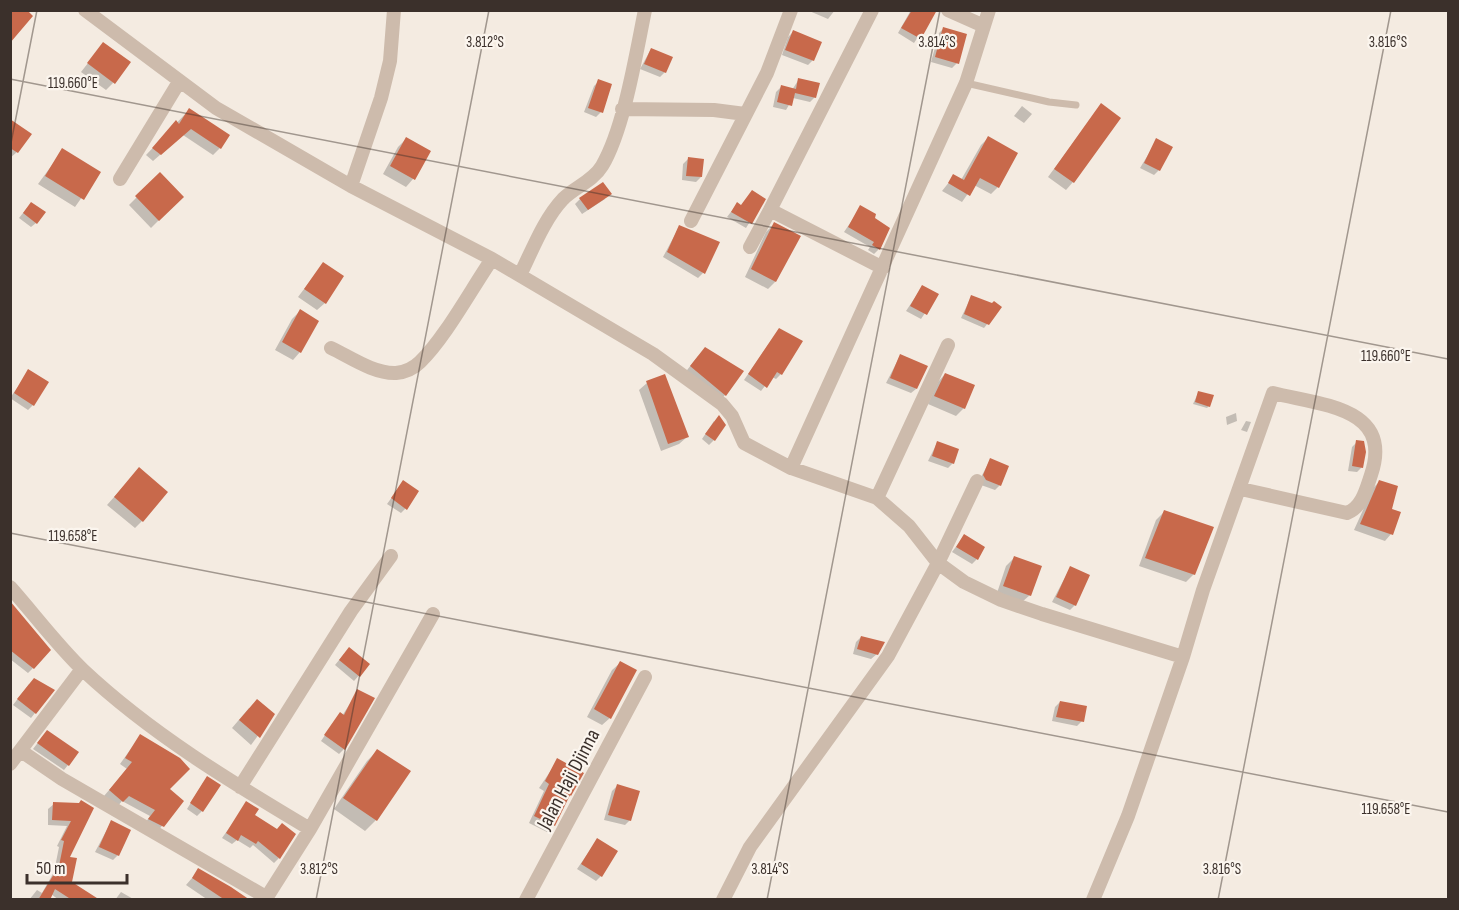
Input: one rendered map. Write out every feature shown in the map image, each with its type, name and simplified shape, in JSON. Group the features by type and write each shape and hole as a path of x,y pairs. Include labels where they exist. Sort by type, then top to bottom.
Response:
{"street":[{"path":"85,10 216,108 351,186 492,259 653,354 704,388 732,416 744,442 791,468 877,498 909,526 938,562 964,582 1001,600 1183,657"},
{"path":"351,186 381,98 390,61 394,10"},
{"path":"520,275 554,210 571,192 592,178 602,166 618,129 645,10"},
{"path":"691,220 767,73 791,10"},
{"path":"750,247 872,10"},
{"path":"948,10 984,26"},
{"path":"791,468 966,83 989,10"},
{"path":"120,179 179,82"},
{"path":"622,109 714,110 745,114"},
{"path":"770,210 883,268"},
{"path":"331,348 365,365 394,373 410,370 421,361 435,343 492,259"},
{"path":"877,498 948,345"},
{"path":"1093,900 1128,816 1183,657 1203,590 1241,489 1273,393 1352,413 1364,420 1374,439 1377,451 1367,488 1355,509 1347,513 1241,489"},
{"path":"723,900 750,847 888,656 938,562 977,481"},
{"path":"240,787 351,611 391,556"},
{"path":"10,587 82,669 139,716 240,787 310,829"},
{"path":"21,751 62,779 266,898 310,829 433,614"},
{"path":"10,764 82,669"},
{"name":"Jalan Haji Djinna","path":"526,900 645,677"}],"lane":[{"path":"966,83 1048,102 1076,105"}],"building":[{"path":"13,10 27,10 33,16 10,43 10,14"},
{"path":"912,10 937,10 921,39 901,28"},
{"path":"943,27 967,34 959,64 935,57"},
{"path":"793,30 822,42 814,61 785,50"},
{"path":"103,42 131,62 115,84 87,63"},
{"path":"651,48 673,57 666,73 644,64"},
{"path":"798,78 820,83 816,98 795,93 792,106 777,102 781,85 796,89"},
{"path":"598,79 612,84 603,113 588,108"},
{"path":"1101,103 1121,118 1074,183 1054,169"},
{"path":"189,108 230,135 221,149 191,129 161,155 152,148 176,120 179,124"},
{"path":"10,119 32,134 18,153 10,148"},
{"path":"988,136 1018,153 999,188 980,178 970,196 948,183 953,174 964,180"},
{"path":"406,137 431,151 415,180 390,166"},
{"path":"1156,138 1173,147 1160,171 1144,163"},
{"path":"62,148 101,172 84,200 45,176"},
{"path":"688,157 704,159 702,177 686,176"},
{"path":"160,172 184,197 159,221 135,196"},
{"path":"603,182 612,194 588,210 579,198"},
{"path":"752,190 766,199 752,224 731,212 737,202 741,205"},
{"path":"31,202 46,212 37,224 23,213"},
{"path":"860,205 876,214 875,218 890,228 880,250 872,245 874,242 848,227"},
{"path":"774,222 801,236 776,282 751,269"},
{"path":"679,225 720,242 705,274 667,252"},
{"path":"323,262 344,276 326,304 304,289"},
{"path":"922,285 939,294 927,315 910,306"},
{"path":"971,295 992,303 994,301 1002,307 989,325 964,314"},
{"path":"300,309 319,321 301,353 282,342"},
{"path":"779,328 803,341 782,375 777,372 767,388 748,374"},
{"path":"705,347 744,371 726,396 690,366"},
{"path":"900,354 928,366 917,389 890,378"},
{"path":"28,369 49,382 34,406 14,393"},
{"path":"945,373 975,385 965,409 934,396"},
{"path":"665,374 689,437 668,444 646,381"},
{"path":"1198,391 1214,395 1210,407 1195,402"},
{"path":"719,415 726,425 715,441 705,434"},
{"path":"1356,440 1364,441 1366,452 1363,468 1352,466"},
{"path":"937,441 959,449 954,464 932,456"},
{"path":"990,458 1009,466 1001,486 986,480 983,475"},
{"path":"139,467 168,492 143,522 114,497"},
{"path":"403,480 419,491 407,510 391,498"},
{"path":"1379,480 1398,486 1392,509 1401,512 1393,535 1360,524"},
{"path":"1164,510 1214,527 1195,575 1145,558"},
{"path":"964,534 985,547 978,560 956,547"},
{"path":"1014,556 1042,566 1031,596 1003,586"},
{"path":"1070,566 1090,575 1076,606 1056,597"},
{"path":"10,601 51,650 34,669 10,650"},
{"path":"861,636 885,642 878,655 857,649"},
{"path":"349,647 370,664 360,677 339,660"},
{"path":"620,661 637,670 611,719 594,709"},
{"path":"34,678 55,690 36,714 17,699"},
{"path":"357,689 375,698 345,750 324,735 340,712 344,715"},
{"path":"257,699 275,714 260,738 239,720"},
{"path":"1060,701 1087,706 1084,722 1056,717"},
{"path":"47,730 79,752 69,766 37,743"},
{"path":"140,734 180,758 190,769 170,789 184,801 164,827 148,819 155,810 129,796 123,802 109,790 132,762 125,758"},
{"path":"377,749 411,771 377,821 343,798"},
{"path":"557,758 584,773 555,826 534,816 549,784 545,781"},
{"path":"207,776 221,785 203,812 190,803"},
{"path":"617,784 640,791 631,821 608,815"},
{"path":"81,800 94,808 70,857 77,858 72,882 100,900 72,900 55,889 50,900 38,900 59,866 64,841 61,840 71,821 52,820 53,802 79,803"},
{"path":"246,801 259,809 255,815 277,829 282,823 296,834 280,859 258,841 256,844 241,835 238,841 226,833"},
{"path":"111,820 131,830 119,856 99,847"},
{"path":"597,838 618,851 602,877 581,864"},
{"path":"198,868 250,900 225,900 192,878"}]}
